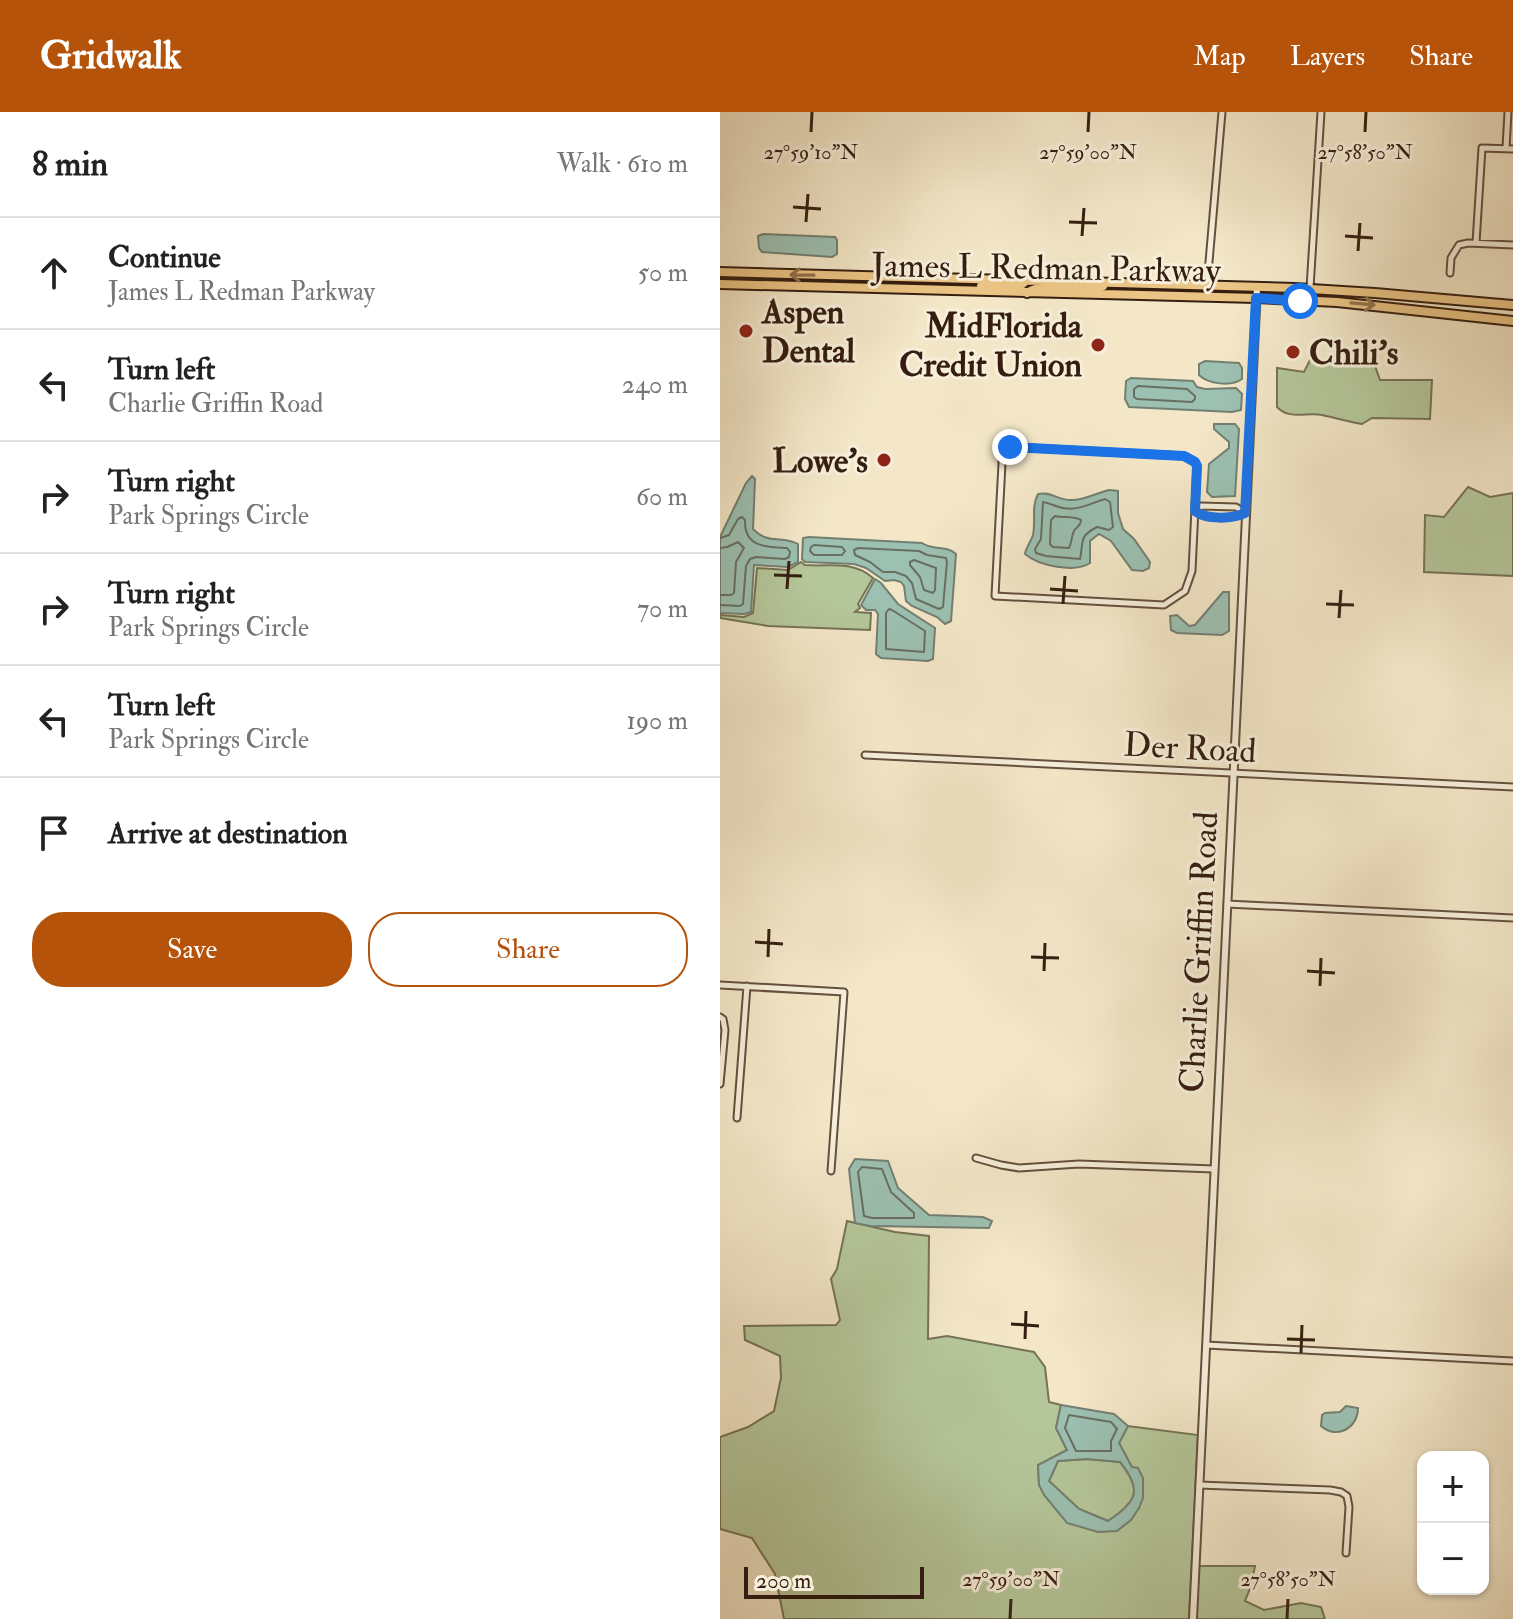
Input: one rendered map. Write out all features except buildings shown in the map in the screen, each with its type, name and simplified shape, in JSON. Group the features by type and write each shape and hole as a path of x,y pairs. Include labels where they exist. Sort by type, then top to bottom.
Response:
{"main road":[{"name":"James L Redman Parkway","path":"720,275 731,278 755,273 1207,285 1375,293 1513,305"},
{"path":"949,291 962,286 1019,287 1026,281"},
{"path":"1026,293 1036,287 1092,288 1110,283"},
{"name":"James L Redman Parkway","path":"720,284 1256,298 1383,306 1513,321"}],"street":[{"path":"1207,285 1222,112"},
{"path":"1310,289 1321,112"},
{"path":"1476,243 1482,148 1510,148 1508,112"},
{"path":"1450,273 1451,258 1464,243 1513,245"},
{"name":"Charlie Griffin Road","path":"1193,1619 1257,287"},
{"path":"1003,445 1184,456 1197,466 1195,511 1192,571 1185,591 1164,605 995,596 1003,445"},
{"path":"1195,511 1201,516 1236,517 1245,513"},
{"name":"Der Road","path":"865,755 1513,787"},
{"path":"1227,904 1513,918"},
{"path":"720,985 844,992 831,1171"},
{"path":"737,1118 747,986"},
{"path":"720,1017 725,1030 720,1084"},
{"path":"976,1158 1019,1168 1079,1164 1214,1169"},
{"path":"1206,1345 1513,1361"},
{"path":"1199,1485 1341,1492 1347,1496 1349,1507 1346,1553"}],"shaded area":[{"path":"1310,360 1375,366 1380,380 1432,380 1430,419 1372,418 1362,424 1322,415 1282,411 1277,407 1277,368 1304,372"},
{"path":"1468,487 1490,497 1513,493 1513,576 1424,572 1425,515 1444,517"},
{"path":"801,562 805,565 849,567 873,578 858,604 860,608 855,612 871,613 870,630 768,626 720,618 720,615 744,617 753,613 757,568 788,570"},
{"path":"847,1221 929,1236 928,1339 947,1336 1034,1352 1045,1367 1049,1402 1061,1405 1056,1428 1067,1450 1038,1465 1039,1485 1098,1532 1139,1508 1132,1468 1119,1443 1128,1426 1198,1435 1189,1619 784,1619 775,1574 752,1538 720,1529 720,1437 748,1427 774,1411 781,1378 780,1356 745,1340 744,1326 836,1325 840,1320 831,1279 837,1269"},
{"path":"1087,1459 1120,1462 1132,1481 1134,1495 1131,1501 1108,1521 1079,1509 1049,1481 1058,1461"},
{"path":"1199,1566 1255,1566 1245,1601 1264,1610 1301,1603 1321,1607 1325,1619 1196,1619"}],"water":[{"path":"758,236 835,237 837,254 832,257 762,252"},
{"path":"1205,361 1239,363 1242,379 1226,384 1208,381 1199,375 1199,364"},
{"path":"1131,378 1193,381 1197,387 1205,389 1236,388 1242,394 1241,410 1129,407 1125,399 1126,381"},
{"path":"1214,424 1235,424 1239,429 1235,496 1212,497 1207,492 1209,464 1229,448 1229,442 1214,429"},
{"path":"752,476 755,479 753,529 764,537 798,544 798,562 788,567 754,565 751,612 720,613 720,537"},
{"path":"1109,490 1118,491 1118,513 1123,529 1150,562 1149,568 1132,570 1111,541 1099,534 1090,541 1090,563 1083,566 1057,567 1025,554 1033,535 1038,494 1075,500"},
{"path":"803,538 922,543 952,551 956,554 951,621 945,624 912,606 906,601 901,582 885,581 854,564 805,562 802,559"},
{"path":"875,579 898,604 935,628 933,659 881,658 876,654 878,614 861,605"},
{"path":"1223,592 1229,592 1229,631 1222,635 1177,633 1171,630 1170,616 1177,615 1189,626 1195,625"},
{"path":"855,1159 888,1161 898,1188 929,1215 983,1217 992,1221 989,1228 870,1226 855,1223 849,1169"},
{"path":"1061,1405 1114,1414 1128,1426 1119,1443 1132,1467 1138,1468 1143,1478 1143,1498 1131,1520 1117,1531 1098,1532 1067,1523 1044,1495 1039,1485 1038,1465 1067,1450 1056,1428","holes":["1087,1459 1120,1462 1132,1480 1134,1495 1125,1508 1108,1521 1079,1509 1049,1481 1058,1461"]},
{"path":"1346,1406 1358,1408 1354,1421 1346,1430 1334,1432 1321,1426 1322,1415 1340,1412"}],"place":[{"name":"Aspen Dental","path":"746,331"},
{"name":"MidFlorida Credit Union","path":"1098,345"},
{"name":"Chili's","path":"1293,352"},
{"name":"Lowe's","path":"884,460"}],"route":[{"path":"1010,447 1184,456 1197,466 1195,511 1201,516 1236,517 1245,513 1256,298 1300,301"}]}
